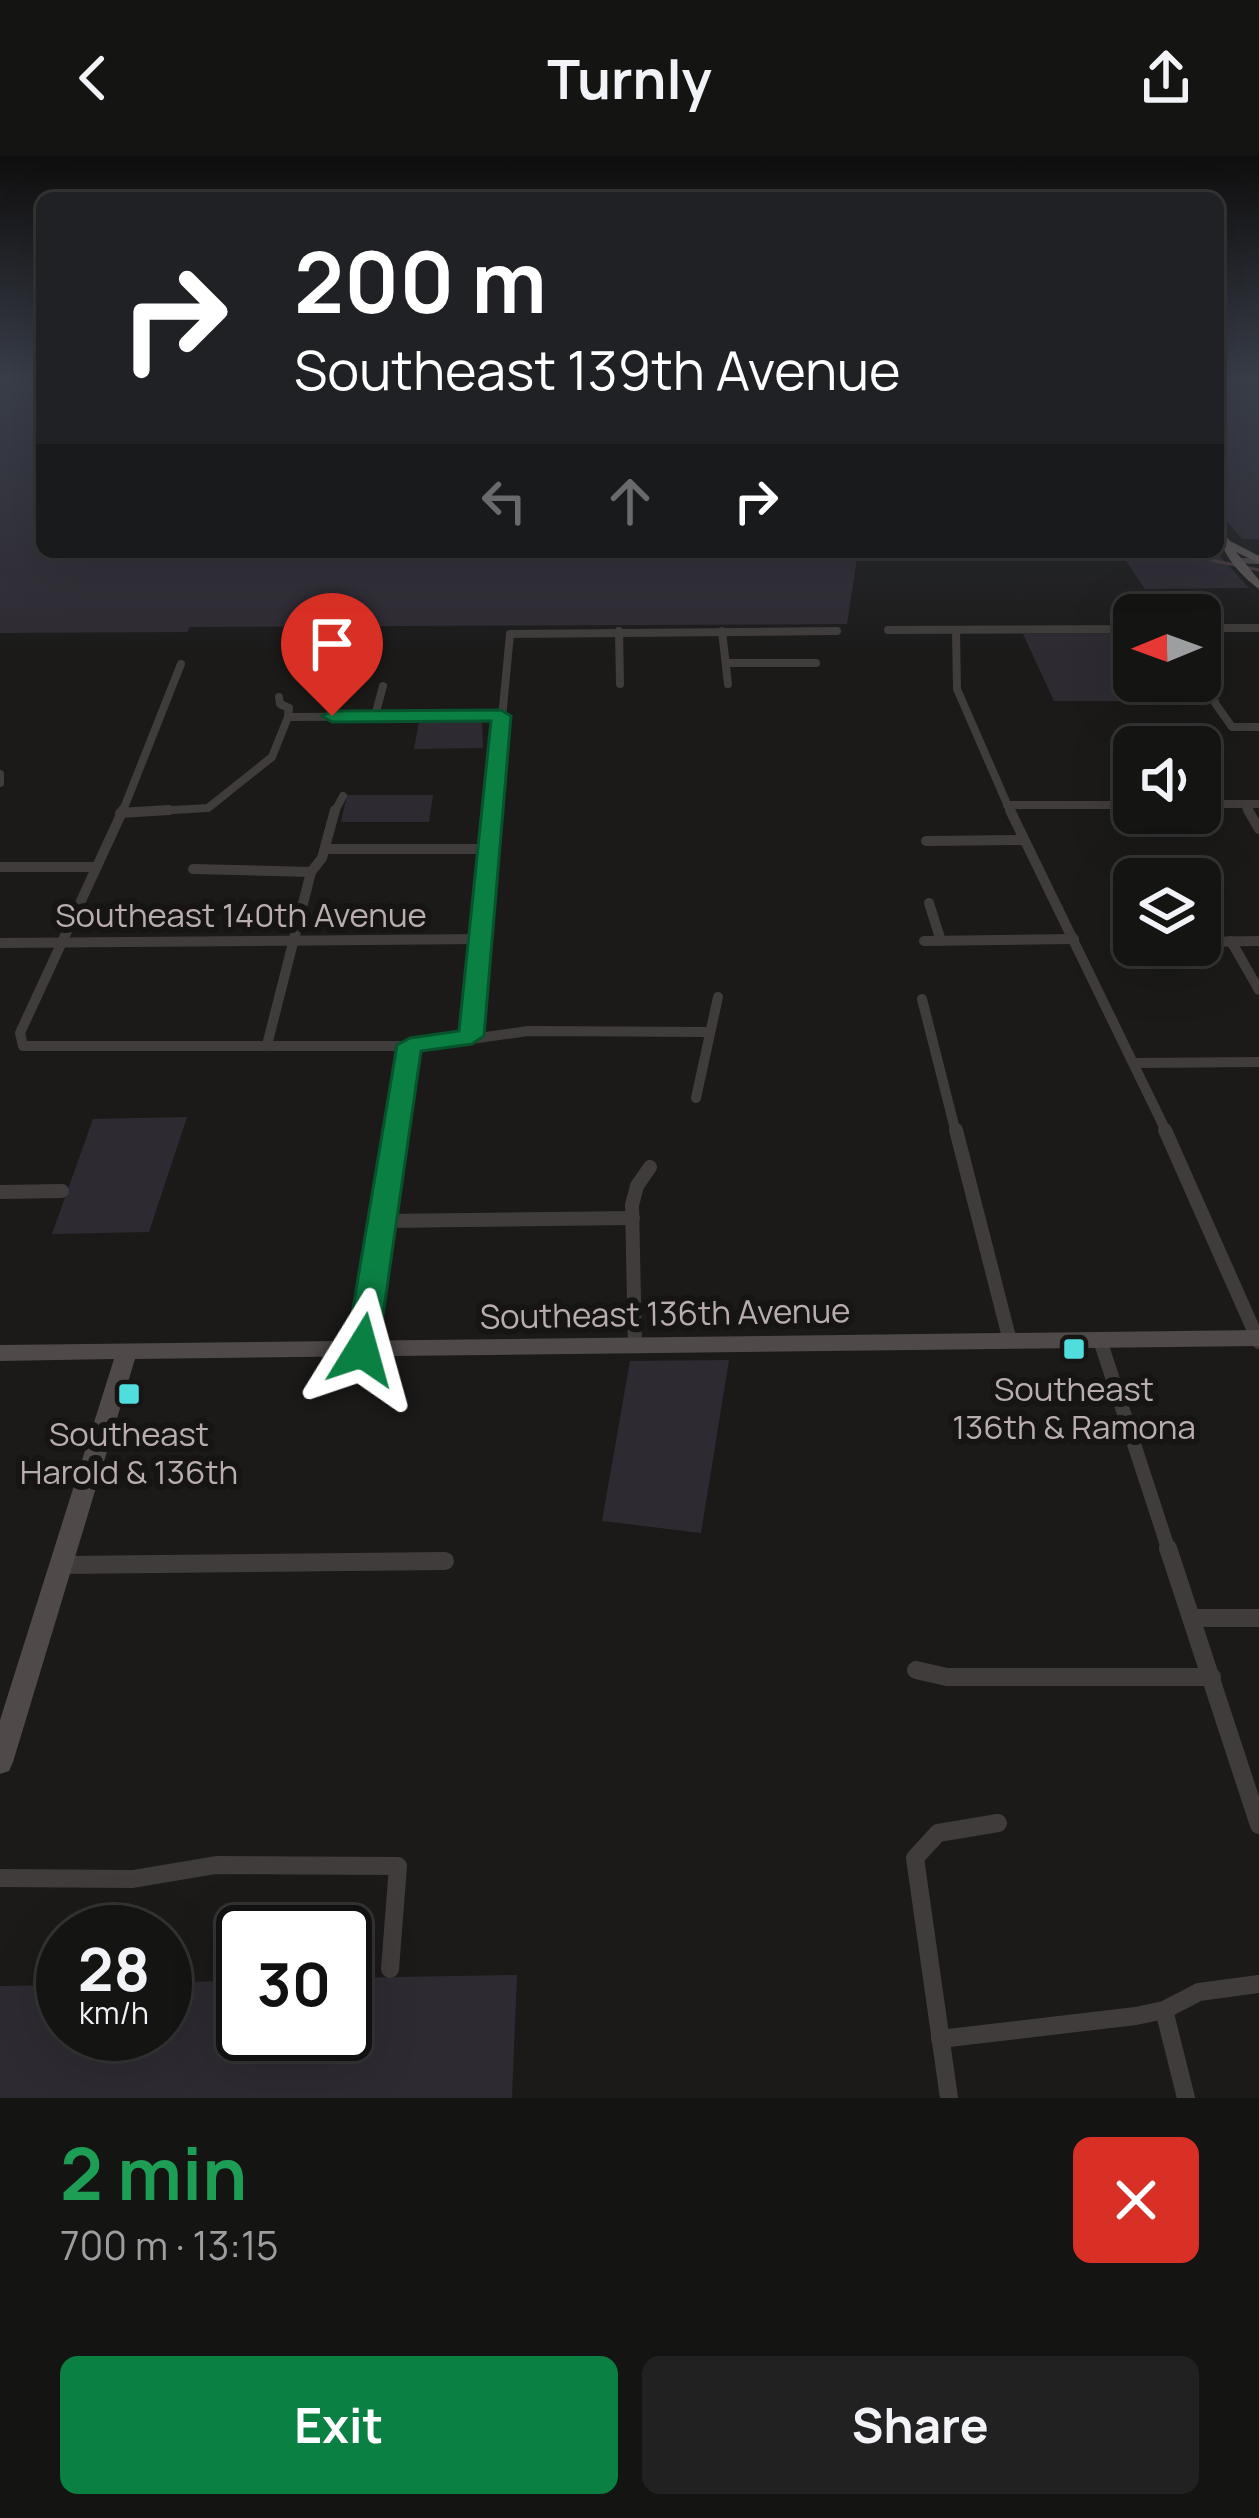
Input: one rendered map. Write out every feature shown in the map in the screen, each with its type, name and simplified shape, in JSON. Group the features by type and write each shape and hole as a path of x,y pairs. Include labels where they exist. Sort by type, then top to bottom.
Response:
{"main road":[{"path":"1225,542 1259,560"},
{"path":"1225,542 1255,582"}],"street":[{"path":"1237,562 1259,560"},
{"path":"1221,628 1259,628"},
{"path":"888,630 1113,629"},
{"path":"956,630 957,689 1023,840 1136,1063 1259,1339"},
{"path":"722,631 728,684"},
{"path":"472,1036 512,632 837,631"},
{"path":"619,632 620,684"},
{"path":"726,663 816,663"},
{"path":"182,664 146,761 19,1037 21,1044 33,1048 410,1045 528,1030 710,1032"},
{"path":"375,716 383,686"},
{"path":"120,813 199,812 272,757 289,708 280,704 279,697"},
{"path":"1215,703 1232,728 1259,727"},
{"path":"288,716 501,716"},
{"path":"267,1045 311,872 327,850 329,816 344,796"},
{"path":"1221,804 1259,804"},
{"path":"1244,804 1259,829"},
{"path":"1007,805 1113,805"},
{"path":"926,841 1023,840"},
{"path":"327,850 490,849"},
{"path":"0,867 95,867"},
{"path":"193,869 311,872"},
{"path":"929,903 941,941"},
{"name":"Southeast 140th Avenue","path":"0,943 482,939"},
{"path":"924,940 1074,939"},
{"path":"1221,941 1259,941"},
{"path":"1231,941 1259,990"},
{"path":"696,1098 718,998"},
{"path":"922,999 1010,1341"},
{"path":"362,1350 410,1045"},
{"path":"1136,1063 1259,1062"},
{"path":"635,1346 634,1192 650,1167"},
{"path":"0,1192 62,1191"},
{"path":"381,1221 633,1218"},
{"name":"Southeast 136th Avenue","path":"0,1353 1259,1339"},
{"path":"1100,1340 1259,1825"},
{"path":"0,1762 128,1352"},
{"path":"61,1564 445,1562"},
{"path":"1193,1618 1259,1618"},
{"path":"916,1670 947,1677 1212,1677"},
{"path":"949,2098 915,1858 921,1843 933,1833 998,1823"},
{"path":"0,1878 133,1879 215,1865 398,1866 390,1969"},
{"path":"940,2039 1163,2010 1199,1992 1259,1984"},
{"path":"1163,2010 1186,2098"}],"shaded area":[{"path":"0,472 36,472 36,558 857,558 847,624 190,627 187,632 0,633"},
{"path":"1224,472 1259,472 1259,539 1242,539 1224,519"},
{"path":"1124,558 1222,558 1249,588 1145,589"},
{"path":"1113,633 1113,701 1054,701 1023,634"},
{"path":"482,721 483,748 414,749 419,722"},
{"path":"347,795 433,795 429,822 341,822"},
{"path":"187,1117 149,1232 52,1234 93,1119"},
{"path":"729,1360 701,1533 602,1521 630,1361"},
{"path":"517,1975 512,2098 0,2098 0,1986 36,1985 36,2061 192,2061 192,1982 216,1981 216,2061 372,2061 372,1978"}],"waterway":[{"path":"1201,558 1259,570"}],"place":[{"name":"Southeast 136th & Ramona","path":"1074,1349"},
{"name":"Southeast Harold & 136th","path":"129,1394"}],"route":[{"path":"332,716 501,716 472,1036 429,1046 410,1045 362,1350"}]}
